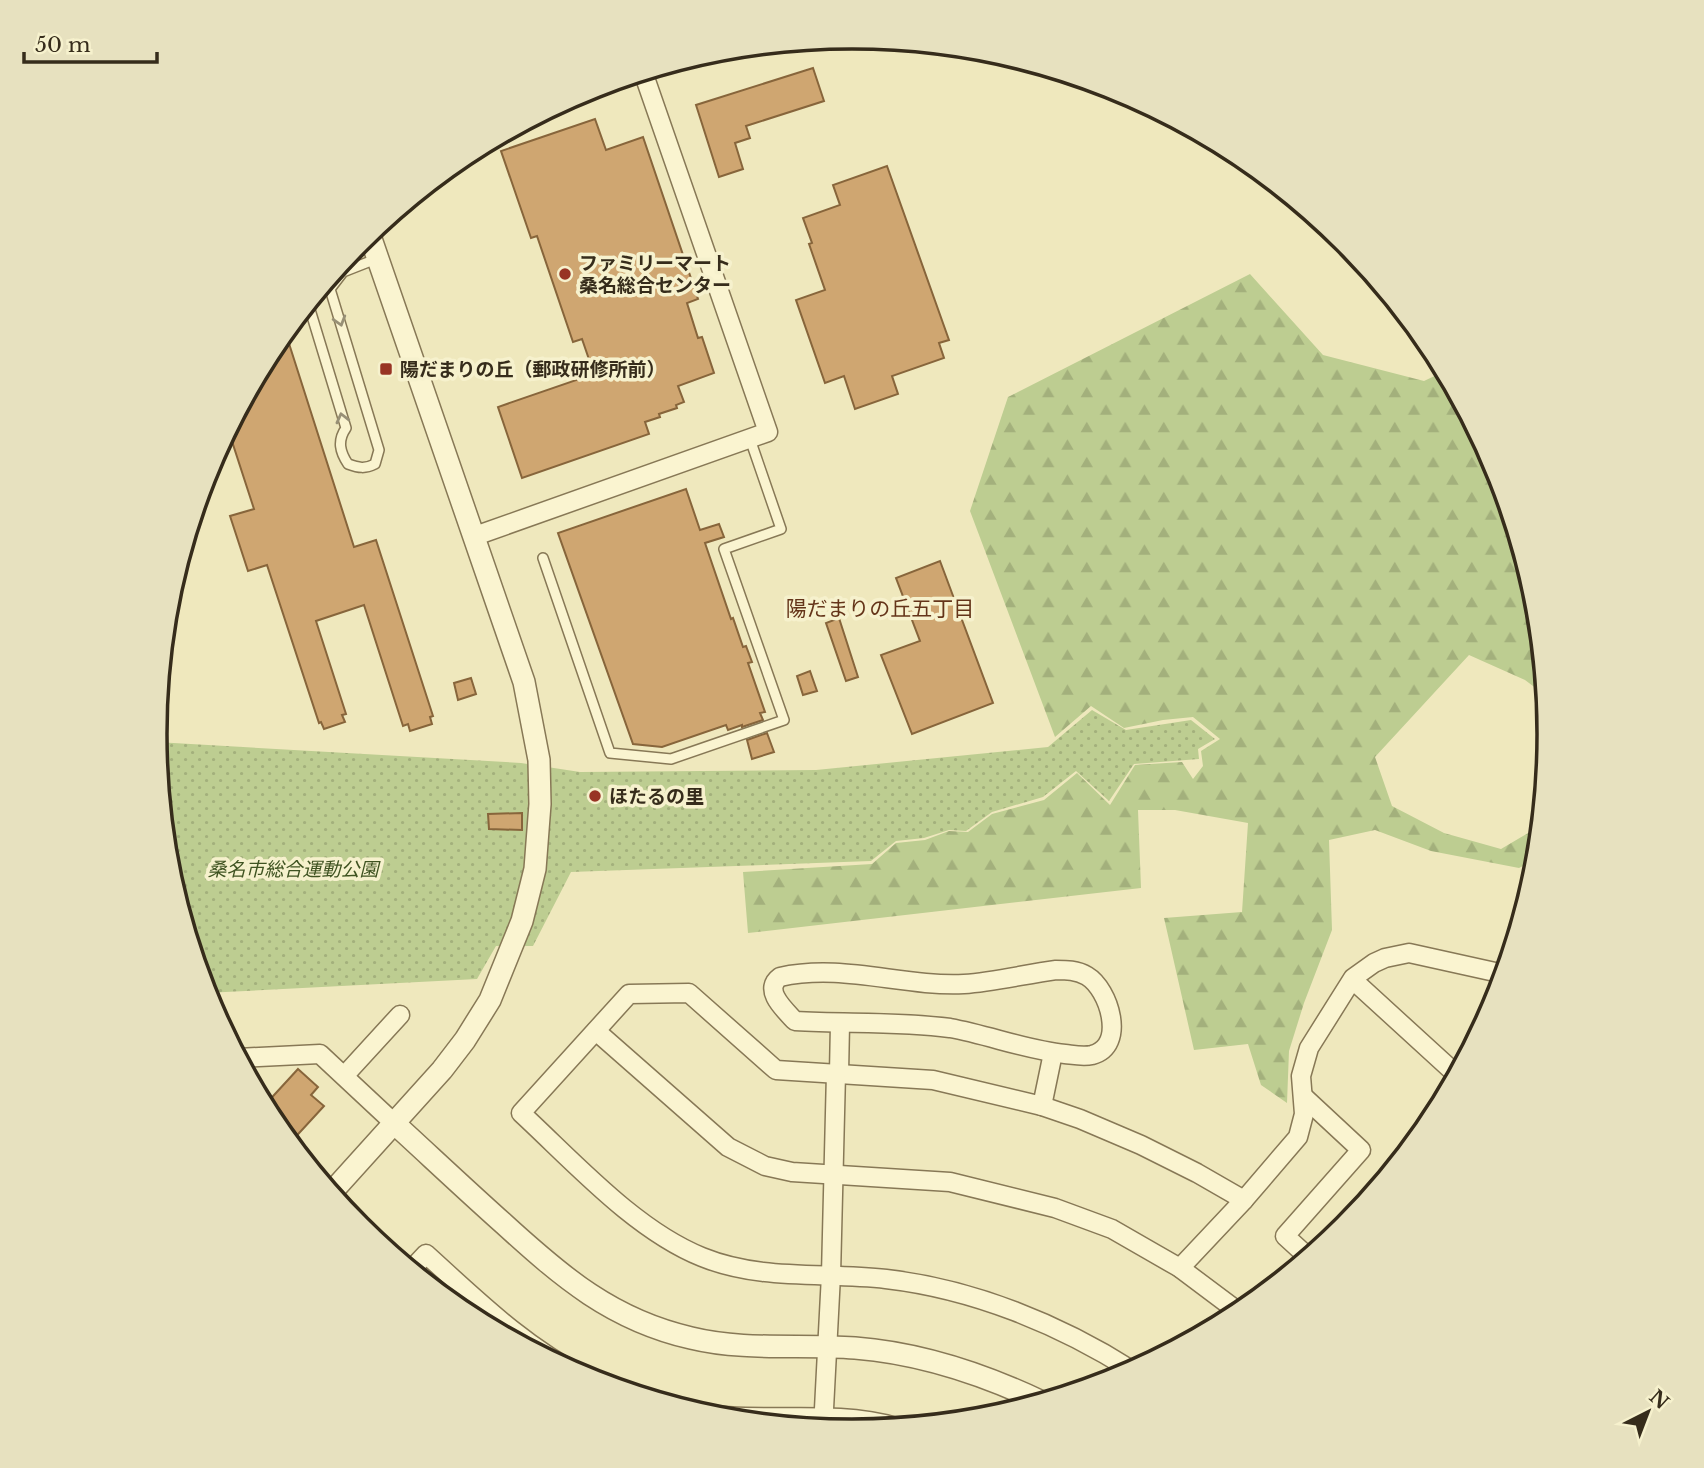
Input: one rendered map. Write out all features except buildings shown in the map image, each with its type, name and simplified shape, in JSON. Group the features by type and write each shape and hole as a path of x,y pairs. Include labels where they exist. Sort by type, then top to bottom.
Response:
{"street":[{"path":"475,536 768,432 646,81"},
{"path":"337,1186 454,1055 480,1018 499,980 522,921 535,869 540,804 539,760 524,682 475,536 370,248"},
{"path":"1180,1268 1298,1137 1304,1114 1301,1076 1308,1048 1353,980 1374,962 1409,953 1494,972"},
{"path":"1070,970 1087,976 1100,988 1112,1033 1105,1047 1091,1056 1053,1053 953,1029 795,1021 775,997 773,988 775,981 791,975 841,971 922,982 965,984 1070,970"},
{"path":"1353,980 1449,1068"},
{"path":"1121,1364 1075,1338 996,1305 907,1282 750,1272 705,1258 671,1243 638,1221 521,1113 629,994 689,993 776,1070 933,1080 1042,1106 1141,1145 1244,1200"},
{"path":"345,1075 400,1015"},
{"path":"823,1418 840,1024"},
{"path":"596,1031 728,1147 751,1160 779,1170 950,1182 1055,1208 1112,1229 1180,1268 1230,1306"},
{"path":"1042,1106 1053,1053"},
{"path":"249,1057 320,1054 551,1267 594,1299 622,1315 692,1339 722,1344 826,1346 881,1351 950,1366 1029,1396"},
{"path":"1301,1251 1285,1236 1361,1150 1304,1097"},
{"path":"418,1263 426,1254 482,1310"}],"lane":[{"path":"311,314 346,428 340,446 348,464 368,468 379,458 379,450 330,290"},
{"path":"543,558 610,753 671,759 784,720 724,549 781,529 750,439"}],"green space":[{"path":"1250,274 1323,355 1424,381 1435,376 1485,472 1514,557 1524,600 1536,688 1525,680 1469,655 1375,757 1392,806 1444,833 1501,849 1530,832 1524,865 1519,868 1431,851 1375,830 1329,840 1332,930 1289,1051 1287,1103 1261,1085 1248,1044 1194,1050 1164,918 1242,912 1248,823 1175,810 1138,810 1141,888 748,933 743,872 872,864 896,843 925,840 949,831 968,832 992,814 1044,800 1077,773 1110,805 1135,765 1182,762 1193,779 1203,766 1201,751 1220,739 1193,717 1124,728 1091,706 1055,737 970,511 1008,397"},
{"name":"桑名市総合運動公園","path":"1092,710 1126,730 1191,720 1215,739 1198,749 1199,759 1134,764 1109,801 1076,771 1043,797 992,812 966,831 949,830 924,838 896,841 871,861 571,872 533,946 496,946 477,979 218,992 203,954 180,868 168,779 167,743 521,763 580,772 816,770 1048,747"}],"place":[{"name":"ファミリーマート 桑名総合センター","path":"565,274"},
{"name":"陽だまりの丘（郵政研修所前）","path":"386,369"},
{"name":"ほたるの里","path":"595,796"}],"district":[{"name":"陽だまりの丘五丁目","path":"880,609"}]}
